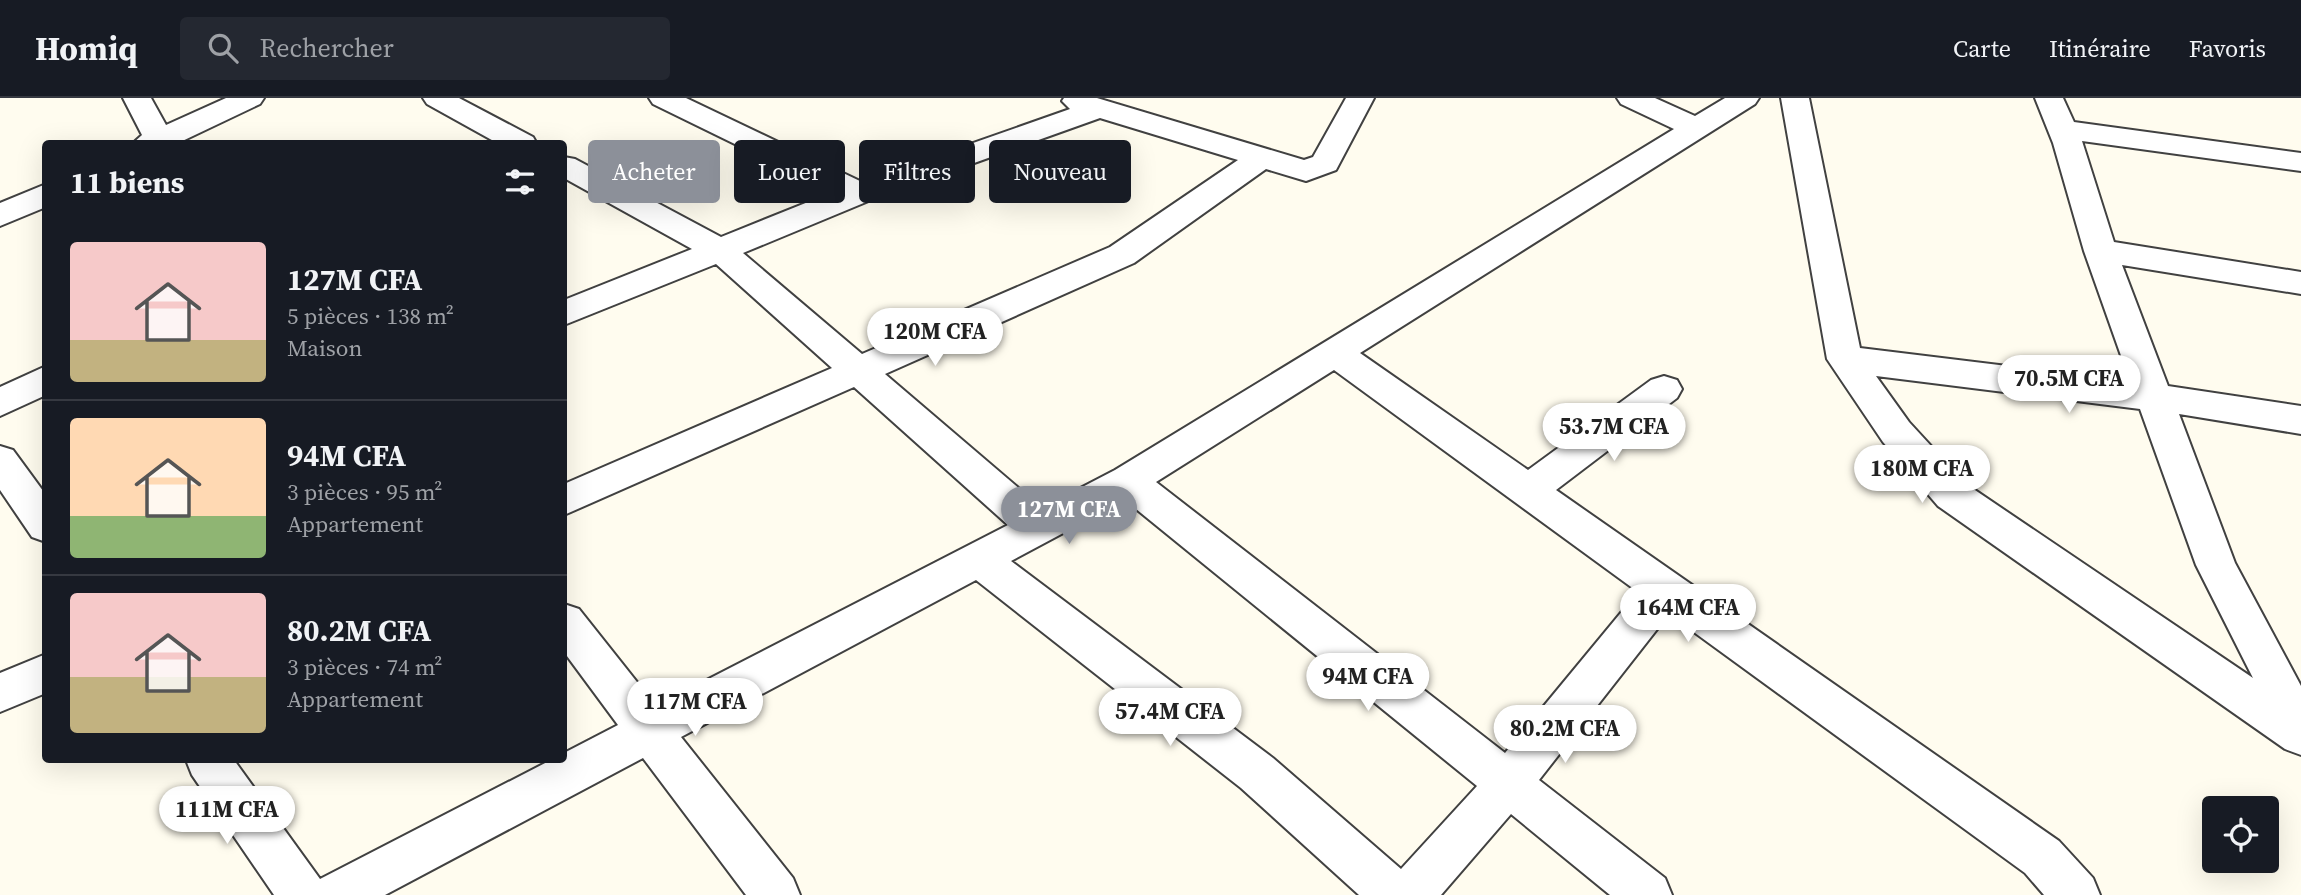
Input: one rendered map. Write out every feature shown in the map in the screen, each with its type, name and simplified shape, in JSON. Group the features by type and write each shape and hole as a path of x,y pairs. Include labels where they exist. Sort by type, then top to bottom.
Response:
{"street":[{"path":"137,98 154,140"},
{"path":"159,140 250,98"},
{"path":"437,98 515,140"},
{"path":"663,98 859,193"},
{"path":"1068,98 1306,171 1325,163 1360,98"},
{"path":"1630,98 1696,128"},
{"path":"337,895 1128,481 1745,98"},
{"path":"1796,98 1845,359 1896,432 1952,495 2301,735"},
{"path":"975,152 1100,108"},
{"path":"2301,162 2055,113 2100,251 2216,565 2301,729"},
{"path":"567,499 1122,255 1264,157"},
{"path":"567,168 720,250 1038,528"},
{"path":"567,312 859,193"},
{"path":"0,216 42,196"},
{"path":"2100,251 2301,283"},
{"path":"1336,354 2042,857 2076,895"},
{"path":"1845,359 2154,397 2301,419"},
{"path":"0,403 42,381"},
{"path":"1528,491 1664,389"},
{"path":"0,460 42,520"},
{"path":"1128,481 1648,895"},
{"path":"979,559 1257,773 1395,895"},
{"path":"1410,895 1508,784 1665,589"},
{"path":"567,625 776,895"},
{"path":"0,693 42,675"},
{"path":"210,763 302,895"}]}
